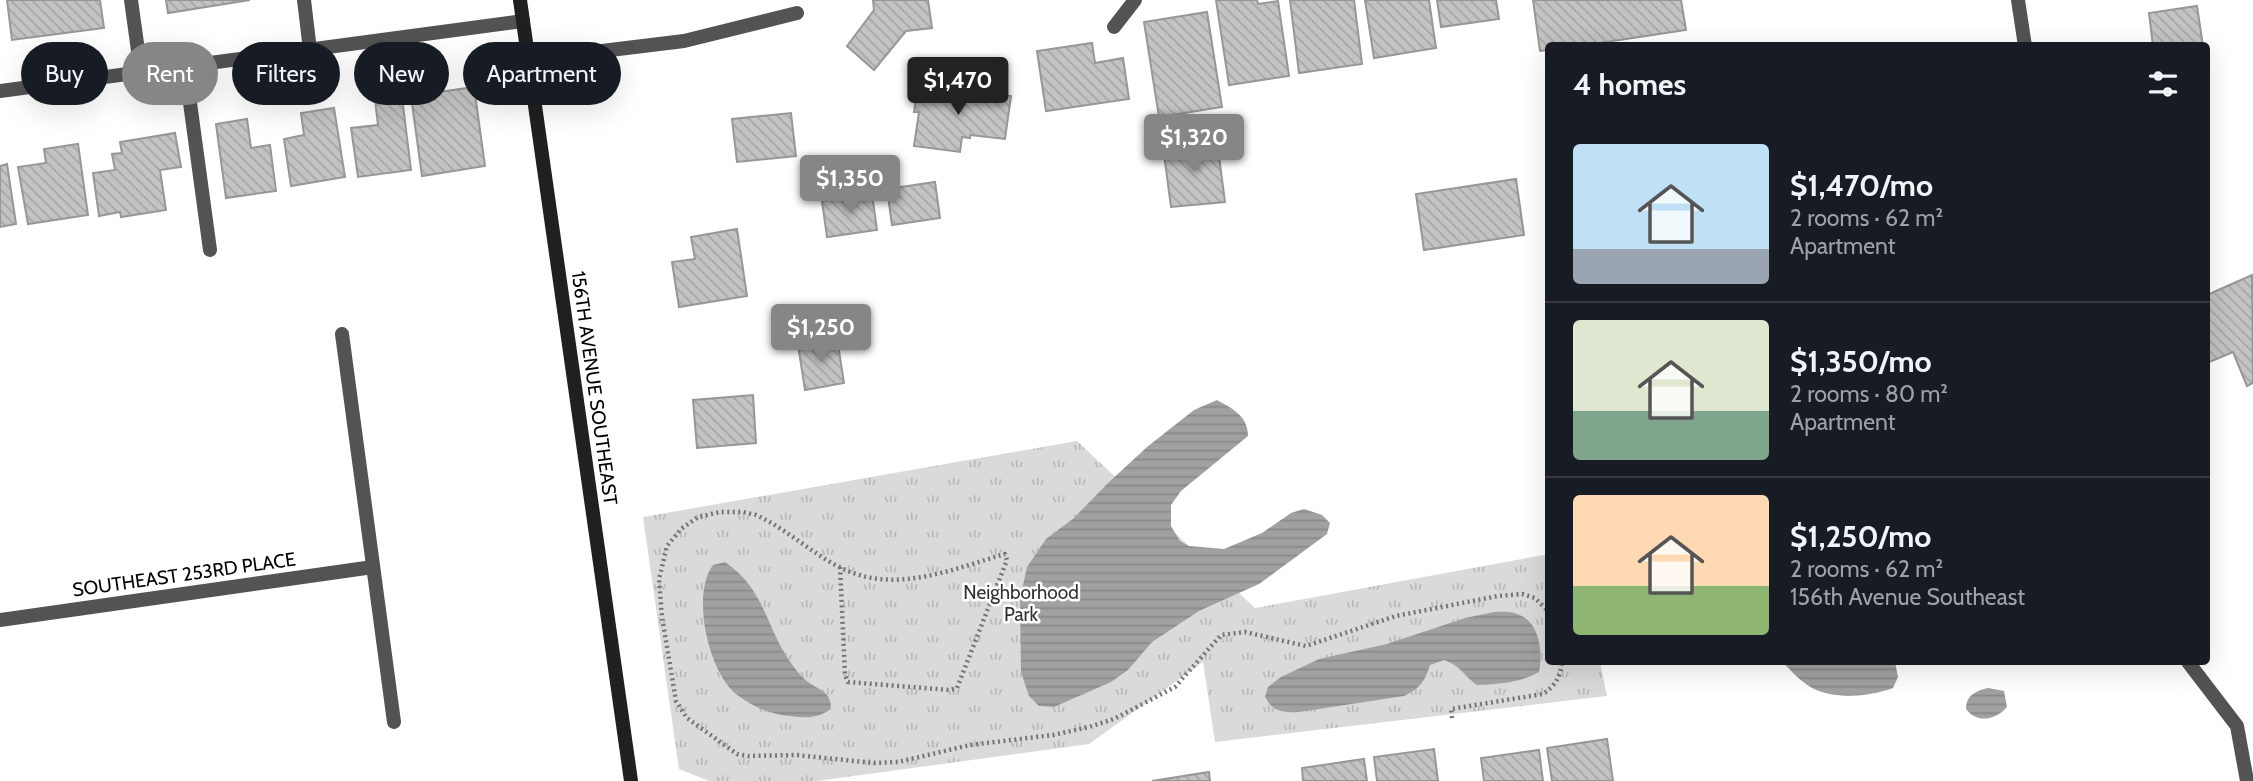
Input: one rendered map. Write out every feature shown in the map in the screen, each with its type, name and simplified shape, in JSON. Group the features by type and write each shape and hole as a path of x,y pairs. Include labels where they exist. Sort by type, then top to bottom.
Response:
{"street":[{"path":"131,0 137,42"},
{"path":"304,0 309,42"},
{"name":"156TH AVENUE SOUTHEAST","path":"520,0 526,42"},
{"path":"1114,27 1136,0"},
{"path":"2018,0 2024,42"},
{"path":"621,49 684,41 797,13"},
{"path":"340,46 523,21"},
{"path":"0,91 122,75"},
{"path":"190,105 210,250"},
{"name":"156TH AVENUE SOUTHEAST","path":"534,105 631,781"},
{"path":"342,334 394,722"},
{"name":"SOUTHEAST 253RD PLACE","path":"0,620 373,566"},
{"path":"2190,665 2237,726 2247,781"}],"path":[{"path":"840,567 845,675 848,682 950,690 957,688 1007,560 1006,554 928,576 897,580 876,579 840,567 756,515 743,512 709,514 698,517 681,529 667,546 659,579 662,617 676,701 687,718 737,754 796,755 874,763 898,762 970,745 1053,736 1114,719 1175,687 1221,635 1230,632 1245,632 1306,646 1396,616 1498,596 1522,594 1535,598 1545,608"},
{"path":"1452,718 1451,709 1543,694 1554,686 1561,665"}],"green space":[{"name":"Neighborhood Park","path":"1077,441 1255,608 1545,555 1545,665 1601,665 1607,696 1215,742 1203,662 1089,744 817,781 709,781 679,769 643,517"}],"shaded area":[{"path":"1217,400 1242,418 1248,436 1181,491 1171,505 1171,526 1180,541 1189,546 1224,549 1262,533 1291,513 1304,509 1322,515 1330,523 1327,534 1259,584 1199,611 1152,642 1128,670 1111,682 1054,707 1039,706 1029,696 1021,672 1020,599 1027,567 1046,539 1074,518 1147,447 1194,410"},
{"path":"725,562 738,572 756,594 789,660 805,680 827,695 831,709 811,717 776,714 748,702 726,683 711,651 703,612 703,594 707,578 713,565"},
{"path":"1494,612 1514,613 1531,623 1540,647 1539,672 1517,681 1477,685 1444,660 1430,665 1421,684 1404,696 1299,712 1275,709 1265,697 1268,687 1281,677 1319,659 1387,644 1465,618"},
{"path":"1785,665 1896,665 1898,677 1893,688 1849,696 1826,693 1800,679"},
{"path":"1988,688 2004,691 2007,707 1986,719 1970,714 1966,709 1970,697"}],"building":[{"path":"7,0 100,0 104,28 12,40"},
{"path":"166,0 250,0 168,13"},
{"path":"873,0 928,0 932,28 906,31 874,70 847,46 874,10"},
{"path":"1216,0 1257,0 1258,4 1278,1 1289,76 1229,85"},
{"path":"1290,0 1354,0 1362,64 1299,73"},
{"path":"1365,0 1429,0 1436,48 1374,58"},
{"path":"1437,0 1496,0 1499,19 1441,27"},
{"path":"1533,0 1681,0 1686,30 1606,42 1545,42 1545,50 1540,51"},
{"path":"2197,6 2202,42 2153,42 2149,13"},
{"path":"1207,12 1222,107 1159,117 1144,22"},
{"path":"1092,43 1095,63 1123,58 1129,99 1046,111 1037,51"},
{"path":"918,84 1011,96 1005,139 970,135 970,138 962,137 960,152 914,146 919,112 914,112"},
{"path":"463,89 463,105 477,105 485,166 422,176 412,105 449,105 449,91"},
{"path":"376,105 403,105 411,170 358,177 351,128 378,125"},
{"path":"334,108 345,177 291,186 284,139 304,135 301,113"},
{"path":"791,113 796,156 737,162 732,119"},
{"path":"247,119 251,148 270,145 276,191 226,198 216,124"},
{"path":"175,133 181,167 160,170 166,210 121,217 120,212 99,216 93,173 115,170 112,154 122,153 120,142"},
{"path":"1217,141 1225,202 1171,207 1163,147"},
{"path":"78,144 88,215 28,224 18,167 46,163 44,149"},
{"path":"7,164 16,224 0,227 0,166"},
{"path":"1516,179 1524,235 1424,250 1416,194"},
{"path":"935,182 940,218 892,225 887,189"},
{"path":"872,194 877,230 827,237 822,201"},
{"path":"737,229 747,296 679,307 672,262 695,259 691,237"},
{"path":"2252,275 2253,383 2247,386 2233,352 2210,362 2210,294"},
{"path":"837,338 844,383 805,390 798,345"},
{"path":"753,395 756,443 697,448 693,400"},
{"path":"1607,739 1613,781 1552,781 1547,748"},
{"path":"1434,749 1438,781 1377,781 1374,757"},
{"path":"1539,750 1543,781 1484,781 1481,758"},
{"path":"1364,759 1367,781 1303,781 1302,768"},
{"path":"1209,772 1210,781 1152,781"}]}
